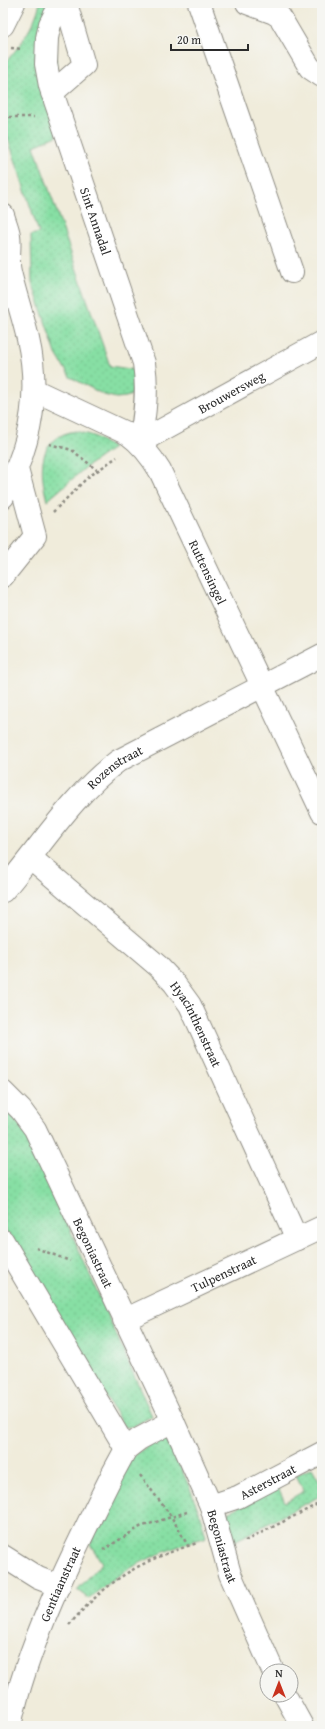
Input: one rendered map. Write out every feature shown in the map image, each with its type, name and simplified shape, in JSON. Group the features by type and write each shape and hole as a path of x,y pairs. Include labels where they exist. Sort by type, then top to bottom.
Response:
{"street":[{"path":"3,25 14,3"},
{"name":"Sint Annadal","path":"61,3 50,24 46,44 46,64 58,114 144,363 146,393 145,415 140,442"},
{"path":"52,93 84,65 66,3"},
{"path":"199,3 292,272"},
{"path":"247,3 274,12 280,17 310,68 322,76"},
{"path":"3,215 9,236 6,266 28,340 32,362 34,390 29,436 17,469 3,497"},
{"name":"Brouwersweg","path":"140,442 322,342"},
{"name":"Ruttensingel","path":"34,390 114,426 140,442 160,471 322,812"},
{"path":"3,576 35,536 17,469"},
{"name":"Rozenstraat","path":"3,891 80,795 99,774 136,750 322,655"},
{"name":"Hyacinthenstraat","path":"31,858 158,966 174,983 190,1005 298,1239"},
{"name":"Begoniastraat","path":"3,1092 21,1110 35,1129 173,1421 211,1506 221,1544 240,1598 269,1663"},
{"name":"Tulpenstraat","path":"124,1320 322,1227"},
{"path":"3,1242 124,1452 139,1439 173,1421"},
{"name":"Gentiaanstraat","path":"10,1726 25,1673 39,1633 124,1452"},
{"name":"Asterstraat","path":"211,1506 238,1497 322,1453"},
{"path":"3,1556 38,1578 60,1586"},
{"path":"289,1703 302,1726"}],"path":[{"path":"3,117 48,117 58,114"},
{"path":"3,138 6,147"},
{"path":"29,436 72,450 98,471"},
{"path":"35,536 56,508 87,478 140,442"},
{"path":"3,1242 13,1239 102,1273"},
{"path":"124,1452 171,1516 188,1546"},
{"path":"39,1633 57,1640 109,1584 132,1569 154,1558 188,1546 221,1544 322,1502"},
{"path":"99,1553 140,1526 171,1516 211,1506"}],"green space":[{"path":"40,3 55,3 57,136 34,146 110,366 137,370 138,383 134,394 126,397 116,398 104,395 70,377 56,354 32,282 31,235 39,233 3,123 3,65 26,36"},
{"path":"77,431 94,436 113,448 85,468 47,501 44,489 42,466 44,456 48,447 54,440 64,434"},
{"path":"3,1104 25,1133 38,1157 152,1416 132,1427 124,1427 3,1226"},
{"path":"164,1435 188,1484 206,1537 173,1548 144,1561 102,1587 89,1599 77,1590 102,1563 90,1544 113,1498 125,1468 134,1455"},
{"path":"312,1468 320,1482 322,1482 322,1495 233,1542 227,1520 229,1512 277,1485 285,1502 304,1491 296,1475"}]}
